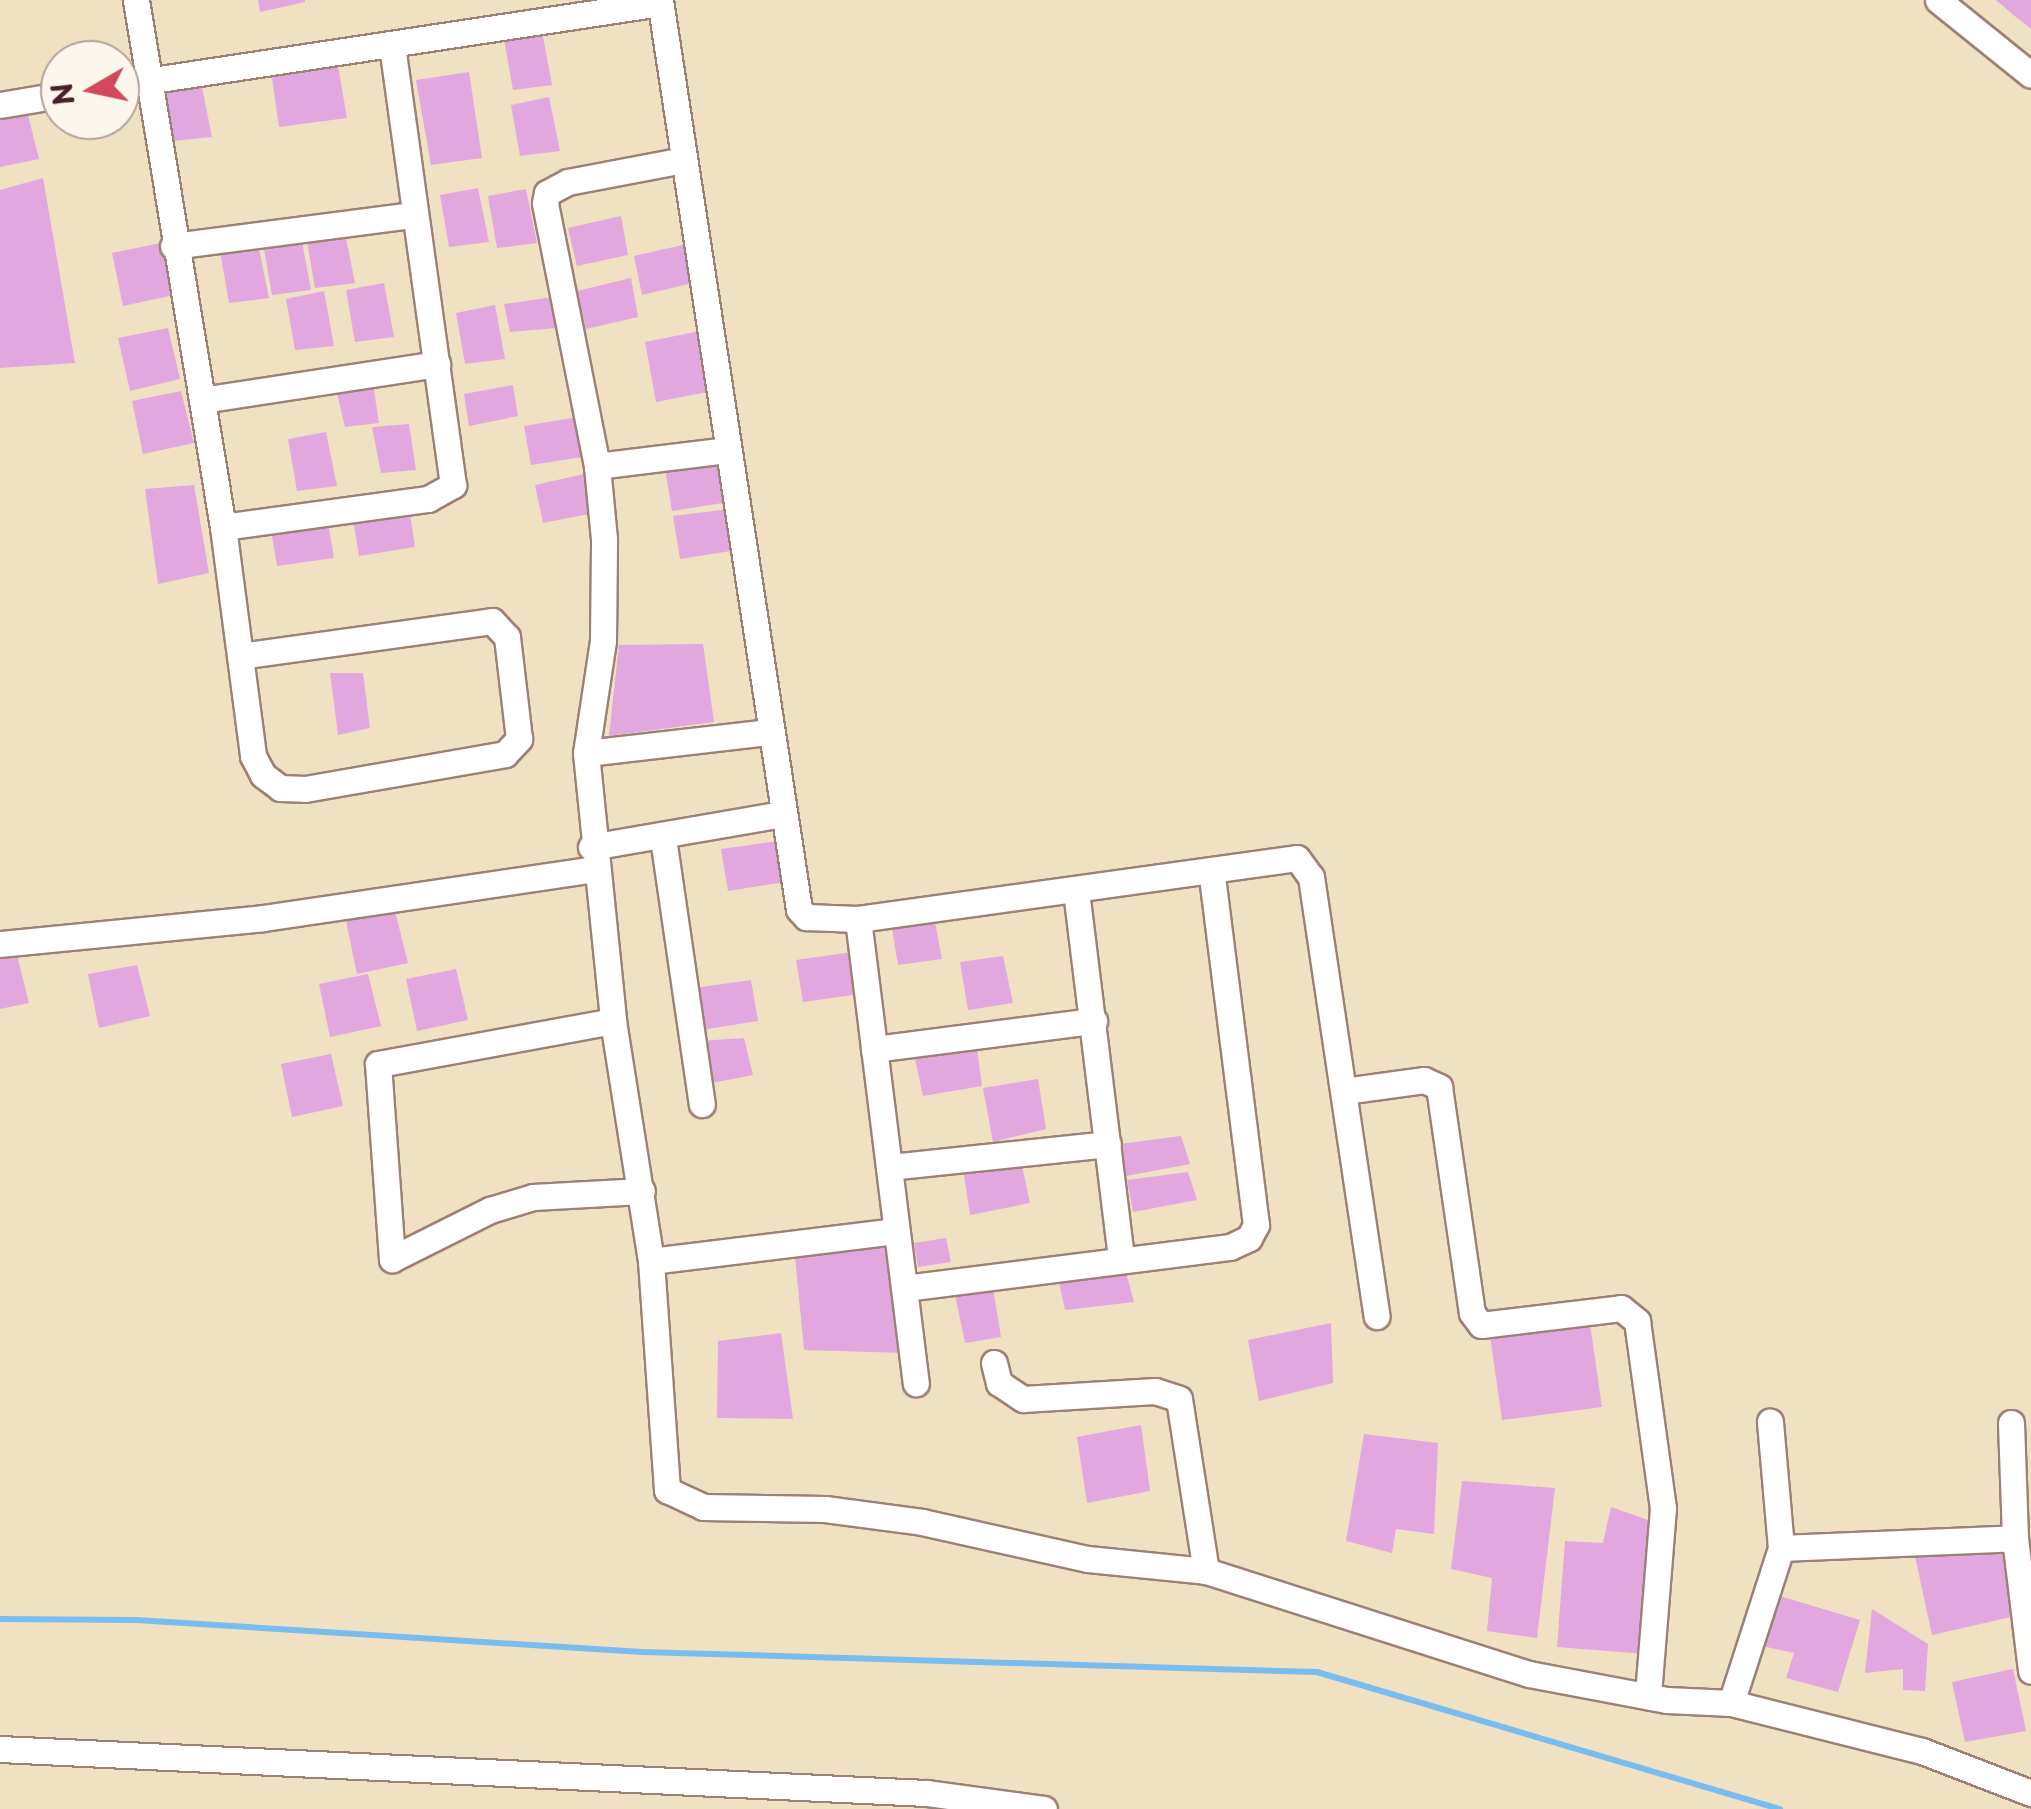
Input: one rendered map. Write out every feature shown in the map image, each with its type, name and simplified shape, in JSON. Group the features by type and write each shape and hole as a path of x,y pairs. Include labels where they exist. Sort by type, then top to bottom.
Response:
{"street":[{"path":"136,0 173,246 223,527 253,756 280,788 505,754 519,740 507,637 492,621 240,656"},
{"path":"1938,0 2031,75"},
{"path":"140,81 392,46 660,2 768,732 800,908 806,917 858,919 1298,858 1307,868 1377,1316"},
{"path":"223,527 444,494 454,470 412,214 392,46"},
{"path":"0,105 40,98"},
{"path":"682,160 568,182 548,193 598,466 606,590 586,752 593,858 613,1021 651,1261 667,1490 682,1502 864,1514 1088,1559 1206,1571 1529,1674 1648,1696 1731,1703 1922,1751 2031,1793"},
{"path":"173,246 412,214"},
{"path":"202,400 437,364"},
{"path":"598,466 728,450"},
{"path":"586,752 768,732"},
{"path":"0,944 263,918 593,858 663,838 782,814"},
{"path":"663,838 702,1104"},
{"path":"905,1288 1230,1246 1249,1238 1256,1225 1211,871"},
{"path":"1076,891 1121,1258"},
{"path":"858,919 916,1383"},
{"path":"613,1021 378,1064 392,1258 475,1216 534,1197 642,1192"},
{"path":"874,1049 1094,1021"},
{"path":"1344,1091 1424,1080 1439,1088 1472,1313 1481,1325 1622,1308 1637,1321 1663,1508 1648,1696"},
{"path":"889,1167 1108,1144"},
{"path":"651,1261 896,1231"},
{"path":"994,1364 999,1383 1023,1400 1155,1391 1179,1400 1206,1571"},
{"path":"1731,1703 1781,1548 1770,1421"},
{"path":"2011,1423 2015,1538 2031,1671"},
{"path":"1781,1548 2015,1538"},
{"path":"0,1749 927,1793 1044,1809"}],"building":[{"path":"258,0 305,0 305,2 260,12"},
{"path":"1996,0 2031,0 2031,29 2011,13"},
{"path":"542,31 552,85 513,90 504,39"},
{"path":"337,60 347,118 279,127 271,71"},
{"path":"469,72 482,158 431,165 416,80"},
{"path":"201,82 212,137 173,141 163,90"},
{"path":"549,97 560,151 520,156 511,105"},
{"path":"26,107 39,159 0,167 0,113"},
{"path":"43,178 75,363 0,368 0,190"},
{"path":"478,188 489,242 449,247 440,195"},
{"path":"526,189 537,243 497,248 488,196"},
{"path":"621,216 628,255 577,266 568,228"},
{"path":"344,228 355,283 315,288 306,236"},
{"path":"301,236 311,290 272,295 263,243"},
{"path":"161,243 174,295 123,306 112,253"},
{"path":"258,243 269,298 229,303 220,251"},
{"path":"687,244 693,283 642,295 634,256"},
{"path":"631,278 638,317 586,329 577,291"},
{"path":"384,283 394,337 355,342 346,290"},
{"path":"324,291 334,346 295,350 286,299"},
{"path":"554,297 556,328 510,332 504,304"},
{"path":"495,305 505,359 465,364 456,313"},
{"path":"168,328 180,379 130,391 118,338"},
{"path":"700,331 712,391 656,402 645,342"},
{"path":"372,377 379,423 345,427 334,381"},
{"path":"513,385 518,416 469,426 464,394"},
{"path":"181,391 194,443 143,454 132,401"},
{"path":"578,417 582,457 531,465 524,426"},
{"path":"409,424 416,470 381,473 372,427"},
{"path":"326,432 337,486 297,491 288,439"},
{"path":"723,461 729,502 672,511 665,468"},
{"path":"589,473 594,513 543,523 535,485"},
{"path":"194,485 209,573 158,584 145,489"},
{"path":"409,506 415,547 359,556 352,513"},
{"path":"730,509 737,550 680,559 673,516"},
{"path":"327,516 334,558 277,566 270,524"},
{"path":"703,644 714,722 609,736 619,645"},
{"path":"330,673 363,673 370,728 338,735"},
{"path":"778,841 785,882 728,891 721,849"},
{"path":"395,911 408,963 357,974 346,921"},
{"path":"933,912 942,959 898,965 890,917"},
{"path":"16,951 29,1003 0,1009 0,954"},
{"path":"853,952 860,994 803,1002 796,960"},
{"path":"1003,956 1013,1003 968,1010 960,962"},
{"path":"137,965 150,1016 99,1028 88,974"},
{"path":"456,969 468,1020 417,1031 406,979"},
{"path":"368,974 381,1026 330,1037 319,984"},
{"path":"751,980 758,1021 701,1030 694,988"},
{"path":"744,1038 753,1075 706,1084 699,1041"},
{"path":"976,1041 982,1086 923,1096 913,1050"},
{"path":"331,1054 343,1106 292,1117 281,1064"},
{"path":"1038,1079 1046,1129 993,1142 983,1088"},
{"path":"1181,1136 1190,1164 1126,1176 1120,1144"},
{"path":"1021,1161 1030,1203 970,1215 963,1169"},
{"path":"1188,1172 1197,1200 1133,1212 1127,1180"},
{"path":"946,1238 951,1262 918,1267 914,1243"},
{"path":"893,1240 905,1353 804,1350 795,1256"},
{"path":"1123,1262 1134,1302 1065,1310 1057,1273"},
{"path":"993,1288 1001,1337 965,1343 955,1295"},
{"path":"1331,1323 1333,1383 1259,1401 1248,1340"},
{"path":"1590,1324 1602,1407 1502,1420 1490,1336"},
{"path":"781,1333 793,1419 717,1418 718,1341"},
{"path":"1141,1425 1150,1491 1087,1503 1077,1437"},
{"path":"1364,1434 1438,1443 1434,1534 1396,1529 1392,1553 1346,1541"},
{"path":"1462,1481 1555,1488 1537,1638 1487,1631 1492,1578 1451,1569"},
{"path":"1611,1507 1654,1522 1645,1654 1557,1647 1565,1541 1603,1543"},
{"path":"2006,1544 2011,1617 1932,1635 1913,1547"},
{"path":"1776,1595 1860,1620 1838,1692 1786,1678 1794,1653 1762,1646"},
{"path":"1872,1609 1928,1644 1925,1691 1903,1690 1903,1669 1865,1673"},
{"path":"2013,1669 2026,1731 1965,1742 1952,1682"}],"waterway":[{"path":"0,1619 136,1620 642,1652 1317,1672 1780,1809"}]}
